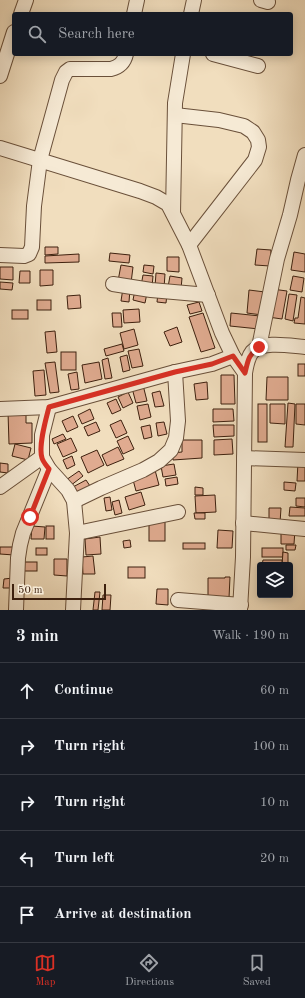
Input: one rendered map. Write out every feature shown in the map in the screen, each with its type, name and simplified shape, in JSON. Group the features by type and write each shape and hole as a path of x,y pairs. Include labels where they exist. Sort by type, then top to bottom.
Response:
{"street":[{"path":"22,12 26,0"},
{"path":"134,12 137,0"},
{"path":"191,12 194,0"},
{"path":"0,76 12,38"},
{"path":"0,255 24,256 29,254 32,247 34,206 40,160 62,80 66,72 70,70 111,69 122,63 125,56"},
{"path":"173,213 175,103 183,56"},
{"path":"220,56 258,66"},
{"path":"175,115 219,120 244,126 253,132 258,140 255,160 189,245"},
{"path":"0,148 140,191 156,197 168,204 189,245 222,333 233,356 245,373"},
{"path":"259,347 277,258 290,215 305,155"},
{"path":"113,284 208,295"},
{"path":"178,600 240,608 245,373 247,363 252,352 259,347 270,344 305,347"},
{"path":"0,409 49,407 175,372 212,364 233,356"},
{"path":"74,501 143,470 159,461 171,450 176,438 178,421 175,372"},
{"path":"16,610 20,545 45,463 42,434 49,407"},
{"path":"244,458 305,460"},
{"path":"45,463 68,490 74,501 77,533 73,610"},
{"path":"0,487 45,463"},
{"path":"77,533 178,512"},
{"path":"243,523 305,529"}],"building":[{"path":"45,247 58,247 58,254 45,255"},
{"path":"257,249 271,250 270,266 255,265"},
{"path":"294,252 305,254 305,272 291,270"},
{"path":"110,253 130,255 129,263 109,261"},
{"path":"79,254 79,262 45,263 45,256"},
{"path":"167,257 179,257 179,272 167,271"},
{"path":"121,265 133,267 131,283 118,281"},
{"path":"144,265 154,266 153,274 143,272"},
{"path":"0,267 13,267 13,280 0,279"},
{"path":"40,270 53,270 53,285 40,286"},
{"path":"20,271 30,271 30,283 19,283"},
{"path":"156,273 165,274 164,288 155,287"},
{"path":"143,275 153,276 152,287 141,286"},
{"path":"170,276 182,278 181,289 168,287"},
{"path":"293,276 304,278 302,292 290,290"},
{"path":"0,282 13,283 12,290 0,289"},
{"path":"123,288 130,289 129,302 121,301"},
{"path":"272,289 287,291 282,319 268,317"},
{"path":"135,290 147,293 145,303 133,300"},
{"path":"249,290 265,292 262,315 247,313"},
{"path":"158,293 167,294 166,303 157,302"},
{"path":"289,294 297,295 293,321 285,319"},
{"path":"80,295 81,308 68,309 67,296"},
{"path":"301,297 305,298 305,324 294,323 295,318 298,318"},
{"path":"37,300 51,300 51,310 37,310"},
{"path":"199,302 202,311 190,314 187,305"},
{"path":"139,309 140,322 124,323 123,310"},
{"path":"12,310 28,310 28,319 12,319"},
{"path":"112,313 121,313 122,327 113,327"},
{"path":"203,313 215,348 201,352 189,317"},
{"path":"231,313 260,316 259,329 230,326"},
{"path":"177,327 182,342 170,346 164,332"},
{"path":"134,329 138,345 124,349 120,333"},
{"path":"55,331 57,352 47,353 45,332"},
{"path":"122,344 124,351 106,356 104,349"},
{"path":"139,349 143,366 132,368 128,351"},
{"path":"61,352 76,352 76,370 61,370"},
{"path":"127,355 130,370 123,372 120,357"},
{"path":"108,358 112,378 105,379 102,360"},
{"path":"55,362 59,392 50,393 45,363"},
{"path":"99,362 102,379 85,383 82,365"},
{"path":"298,364 305,364 305,376 298,376"},
{"path":"44,370 46,395 35,396 33,371"},
{"path":"77,372 79,389 71,390 68,374"},
{"path":"221,375 234,375 235,404 221,404"},
{"path":"267,377 288,377 288,400 266,400"},
{"path":"207,382 208,399 196,400 194,384"},
{"path":"143,385 147,401 136,403 132,388"},
{"path":"160,391 164,406 155,407 152,393"},
{"path":"128,392 133,403 123,408 118,397"},
{"path":"116,399 121,410 112,414 107,403"},
{"path":"288,403 295,404 293,447 285,447"},
{"path":"148,404 151,417 140,420 137,406"},
{"path":"258,404 267,404 267,442 258,442"},
{"path":"270,404 285,404 285,424 270,423"},
{"path":"296,404 305,404 305,425 296,424"},
{"path":"90,409 94,419 82,424 78,415"},
{"path":"213,409 233,409 234,421 213,422"},
{"path":"8,412 26,412 26,423 32,423 32,443 9,444"},
{"path":"73,416 78,427 67,432 62,421"},
{"path":"121,420 127,433 116,438 110,425"},
{"path":"96,422 100,431 88,436 84,427"},
{"path":"164,422 167,434 158,436 156,423"},
{"path":"150,425 152,437 144,439 141,427"},
{"path":"213,425 234,425 234,436 214,437"},
{"path":"63,434 66,439 54,444 52,439"},
{"path":"128,436 134,449 123,454 117,441"},
{"path":"71,438 77,451 63,457 57,444"},
{"path":"232,439 233,454 214,455 214,440"},
{"path":"182,440 202,440 202,458 173,460 172,453 182,452"},
{"path":"15,444 31,448 28,460 12,456"},
{"path":"118,447 124,459 107,466 102,455"},
{"path":"97,450 104,465 88,473 81,457"},
{"path":"72,456 75,465 67,469 63,460"},
{"path":"298,462 305,463 305,481 297,481"},
{"path":"0,463 8,464 8,473 0,472"},
{"path":"174,464 176,475 163,477 161,466"},
{"path":"155,470 159,485 136,491 132,476"},
{"path":"79,471 83,476 70,486 66,480"},
{"path":"177,477 178,484 166,486 165,479"},
{"path":"86,480 90,486 76,494 73,487"},
{"path":"284,482 296,483 295,491 284,490"},
{"path":"195,487 203,488 203,495 195,495"},
{"path":"141,492 145,505 129,510 125,497"},
{"path":"215,495 216,512 196,513 195,496"},
{"path":"110,497 112,510 106,511 104,498"},
{"path":"296,498 305,498 305,507 296,506"},
{"path":"119,500 122,513 115,515 112,502"},
{"path":"290,507 305,508 305,516 289,516"},
{"path":"269,508 281,508 280,523 269,523"},
{"path":"194,513 205,513 205,519 195,519"},
{"path":"149,521 165,521 165,541 149,541"},
{"path":"32,526 45,527 44,539 31,539"},
{"path":"46,526 54,526 54,539 46,539"},
{"path":"281,529 295,530 294,544 281,544"},
{"path":"218,530 233,531 232,548 217,548"},
{"path":"100,537 101,554 86,555 85,539"},
{"path":"130,540 131,547 124,548 123,541"},
{"path":"183,543 205,543 205,549 183,549"},
{"path":"286,545 296,545 295,550 286,550"},
{"path":"0,547 15,547 14,555 0,554"},
{"path":"36,548 47,548 47,555 36,555"},
{"path":"262,548 283,548 283,557 262,557"},
{"path":"283,552 288,553 288,562 282,562"},
{"path":"93,556 95,574 83,574 82,557"},
{"path":"54,559 67,559 67,576 54,575"},
{"path":"263,560 282,560 282,562 263,562"},
{"path":"20,562 37,562 37,571 20,571"},
{"path":"128,567 145,567 145,578 128,578"},
{"path":"230,577 229,598 208,600 208,578"},
{"path":"13,578 13,588 3,588 4,579"},
{"path":"157,589 168,589 168,605 156,604"},
{"path":"95,592 100,592 98,610 93,610"},
{"path":"103,595 111,595 110,610 102,610"}],"route":[{"path":"30,517 49,469 42,457 41,448 42,434 49,407 175,372 212,364 233,356 245,373 247,363 252,352 259,347"}]}
